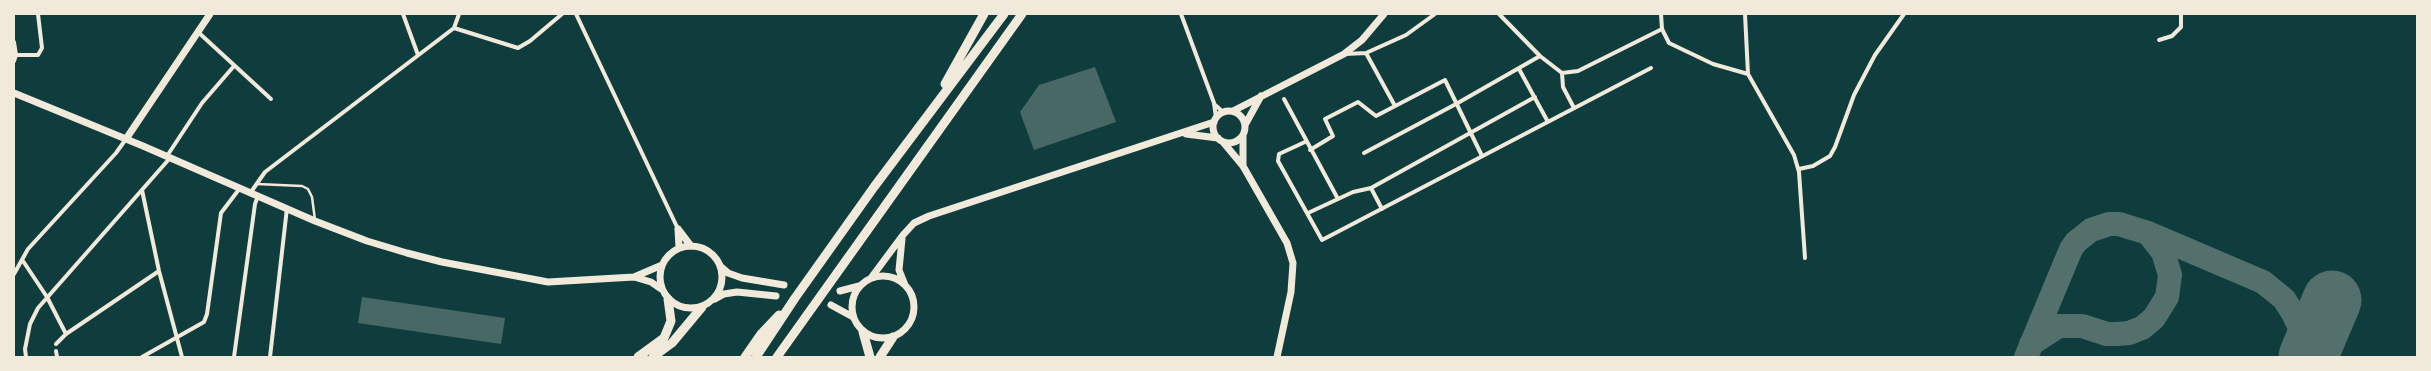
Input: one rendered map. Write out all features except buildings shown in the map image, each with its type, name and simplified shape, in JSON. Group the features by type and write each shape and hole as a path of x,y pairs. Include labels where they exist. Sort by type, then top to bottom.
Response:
{"highway":[{"path":"928,115 984,14"},
{"path":"756,357 795,298 874,187 1004,14"},
{"path":"777,357 1022,14"},
{"path":"745,357 761,334 795,298"},
{"path":"638,357 664,338 671,321 668,299"},
{"path":"653,357 672,343 702,307"},
{"path":"863,332 870,357"},
{"path":"880,357 893,337"},
{"path":"781,357 790,338"}],"street":[{"path":"16,54 38,55 42,48 38,14"},
{"path":"14,274 23,261 28,249 116,153 210,14"},
{"path":"403,14 418,55"},
{"path":"251,192 265,172 454,28 460,14"},
{"path":"454,28 518,48 530,41 562,14"},
{"path":"576,14 678,229 691,246"},
{"path":"1181,14 1214,104 1215,120 1213,128 1220,140 1243,166 1287,243 1293,263 1291,292 1277,357"},
{"path":"1233,112 1261,96 1310,74 1344,54 1362,40 1373,24 1377,14"},
{"path":"1373,24 1384,14"},
{"path":"1344,54 1366,54 1406,36 1435,14"},
{"path":"1499,14 1540,56 1562,73 1578,71 1662,28"},
{"path":"1661,14 1662,28 1669,44 1713,64 1748,74"},
{"path":"1745,14 1748,74 1794,155 1799,169 1805,258"},
{"path":"1799,169 1814,166 1832,152 1854,95 1875,55 1904,14"},
{"path":"2160,40 2172,36 2181,27 2181,14"},
{"path":"198,32 271,99"},
{"path":"14,42 16,54 14,61"},
{"path":"1366,54 1395,106"},
{"path":"1364,153 1456,104 1540,56"},
{"path":"26,357 25,349 30,324 38,308 142,190 169,157 190,119 234,66"},
{"path":"1305,142 1279,154 1278,161 1322,240 1651,68"},
{"path":"1519,69 1548,122"},
{"path":"1562,73 1562,87 1574,108"},
{"path":"1310,150 1333,136 1325,119 1358,102 1376,116 1444,80 1482,156"},
{"path":"14,93 240,187 315,221 366,241 407,253 532,280 559,282 634,277 662,265"},
{"path":"1243,166 1243,136 1245,125 1261,96"},
{"path":"1308,213 1354,192 1370,188 1534,97"},
{"path":"1284,99 1305,142 1338,199"},
{"path":"1214,104 1222,112 1233,112 1241,116 1245,125"},
{"path":"840,291 859,286 871,278 914,223 929,216 1181,133 1215,120 1222,112"},
{"path":"1181,133 1234,142 1243,136"},
{"path":"142,357 204,322 207,314 221,213 240,187"},
{"path":"1370,188 1382,209"},
{"path":"142,190 159,271 182,357"},
{"path":"234,357 255,204 258,195"},
{"path":"270,357 287,208"},
{"path":"678,229 679,248"},
{"path":"859,286 853,295 851,306 853,317 863,332 877,338 893,337 904,330 911,320 914,308 912,296 905,285 899,270 899,255 903,236"},
{"path":"661,289 659,277 662,265 669,255 679,248 691,246 708,252 728,273 742,278 784,285"},
{"path":"23,261 47,297 66,334"},
{"path":"713,300 721,284 720,266"},
{"path":"56,344 66,334 159,271"},
{"path":"871,278 883,276 895,278 905,285"},
{"path":"634,277 651,282 661,289 668,299 678,306 690,309 702,307 724,294 737,292 776,296"},
{"path":"830,305 853,317"},
{"path":"56,351 57,357"}],"lane":[{"path":"257,184 302,186 308,189 312,197 315,221"}],"taxiway":[{"path":"2026,357 2071,249 2076,242 2091,230 2109,224 2119,224 2148,233 2263,282 2284,299 2293,313 2299,326 2302,357"},
{"path":"2031,344 2059,326 2082,326 2107,334 2129,333 2142,328 2154,318 2167,297 2170,275 2163,252 2148,233"}],"runway":[{"path":"2308,357 2332,300"}]}
